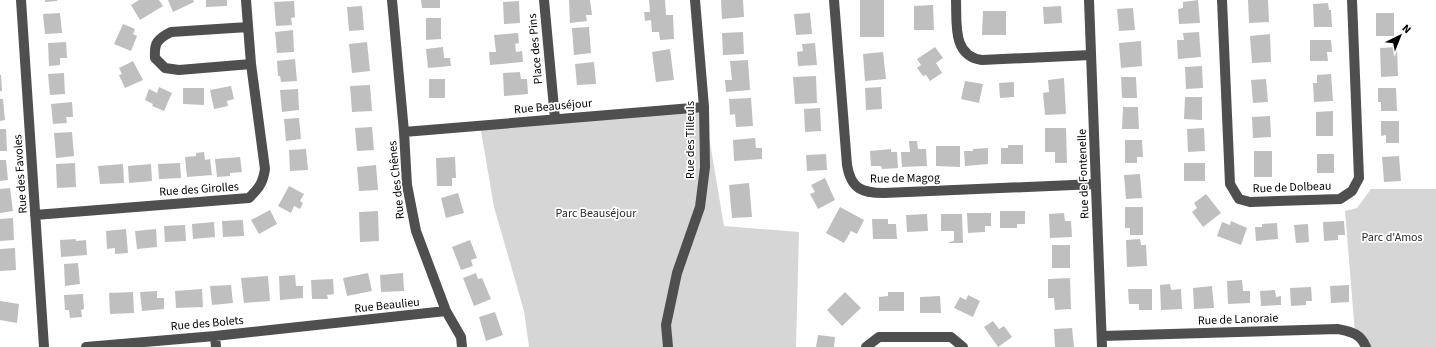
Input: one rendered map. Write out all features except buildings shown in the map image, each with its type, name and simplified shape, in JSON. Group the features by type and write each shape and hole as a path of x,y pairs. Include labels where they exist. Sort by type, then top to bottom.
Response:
{"street":[{"name":"Rue des Favoles","path":"21,0 44,347"},
{"name":"Rue des Girolles","path":"36,214 249,198 263,181 265,169 251,64 246,0"},
{"name":"Rue des Chênes","path":"392,0 408,185 416,231 446,311 461,337 462,347"},
{"name":"Place des Pins","path":"544,0 554,119"},
{"name":"Rue des Tilleuls","path":"668,347 666,325 677,273 700,207 705,167 704,107 695,0"},
{"name":"Rue de Magog","path":"834,0 847,165 851,180 860,189 869,192 884,193 1096,184"},
{"path":"956,0 960,44 966,54 971,58 982,60 1091,55"},
{"name":"Rue de Fontenelle","path":"1089,0 1102,347"},
{"name":"Rue de Dolbeau","path":"1222,0 1230,184 1239,199 1250,202 1340,198 1352,191 1359,178 1352,0"},
{"path":"248,27 171,32 161,37 154,46 155,58 165,68 179,70 251,64"},
{"name":"Rue Beauséjour","path":"404,132 704,107"},
{"name":"Rue Beaulieu","path":"331,324 446,311"},
{"name":"Rue des Bolets","path":"86,347 331,324"},
{"name":"Rue de Lanoraie","path":"1102,336 1338,329 1355,332 1364,342 1366,347"},
{"path":"215,336 216,347"},
{"path":"866,347 879,337 951,337 964,347"}],"green space":[{"name":"Parc Beauséjour","path":"704,107 724,226 799,232 796,347 529,347 524,311 494,207 480,125"},
{"name":"Parc d'Amos","path":"1371,189 1436,189 1436,347 1366,347 1355,333 1345,211 1357,208"}]}
